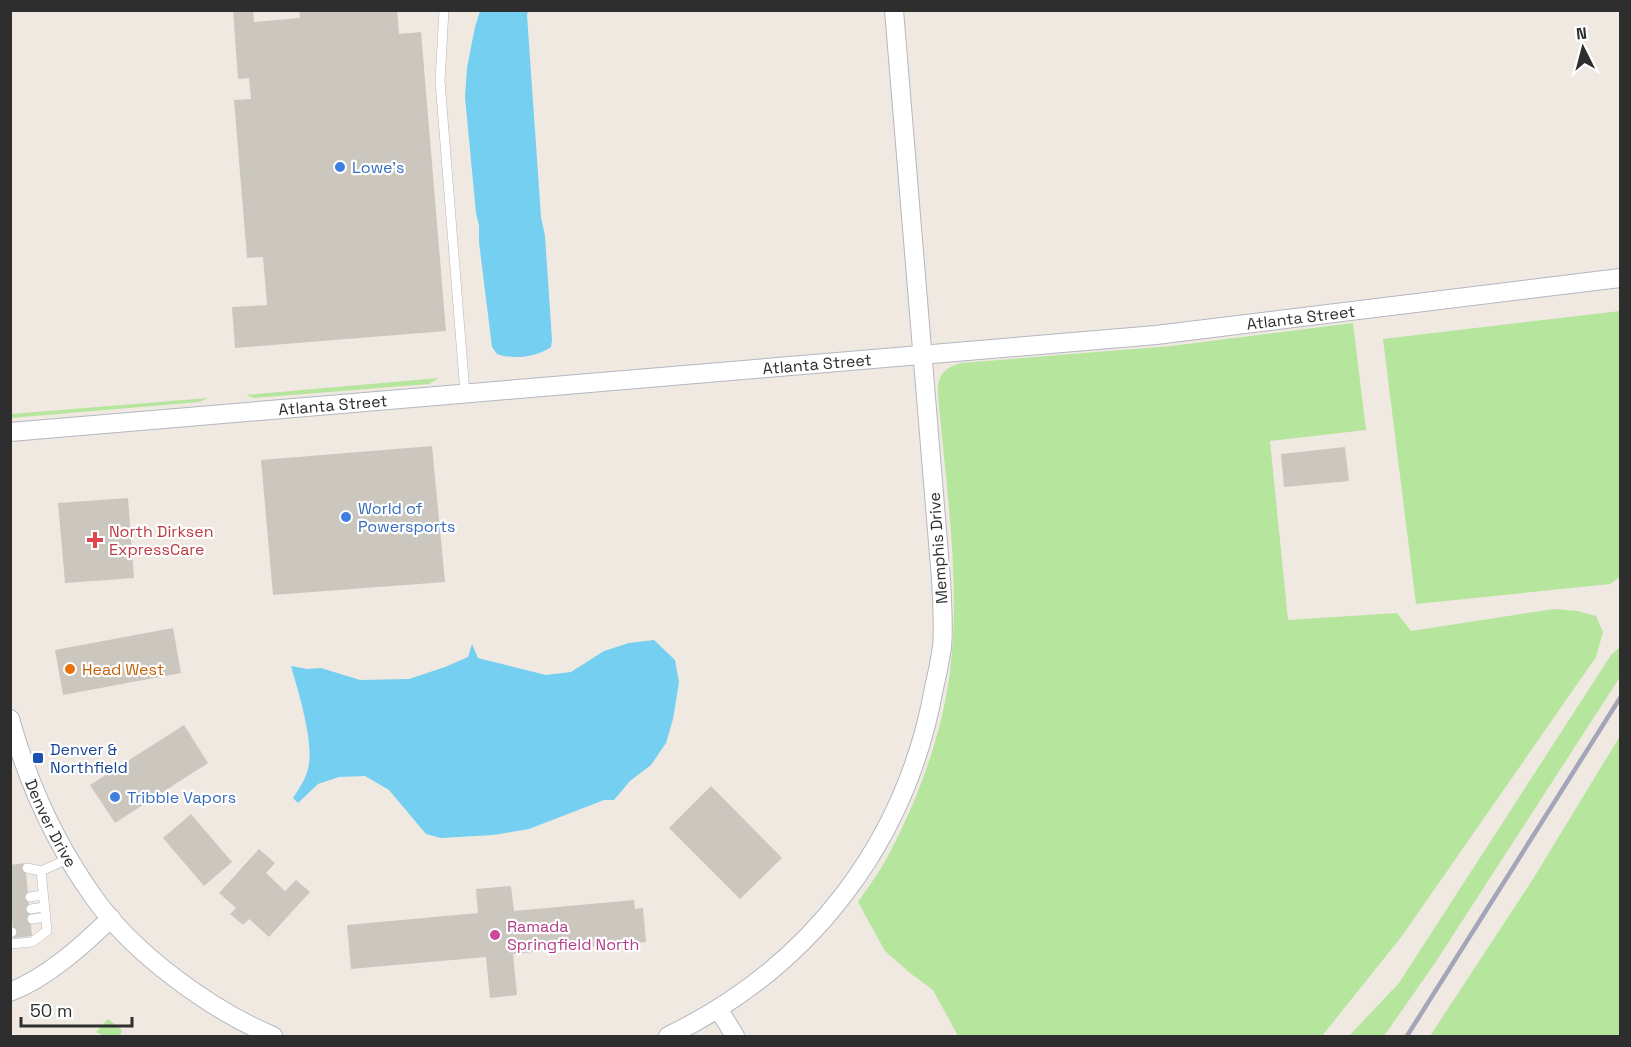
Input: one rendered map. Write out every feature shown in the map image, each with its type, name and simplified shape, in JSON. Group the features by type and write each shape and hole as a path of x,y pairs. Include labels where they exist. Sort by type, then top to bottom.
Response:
{"street":[{"name":"Memphis Drive","path":"668,1036 719,1010 765,976 822,923 867,863 889,825 914,768 925,733 942,648 943,614 894,10"},
{"name":"Atlanta Street","path":"10,432 922,356 1211,329 1620,278"},
{"name":"Denver Drive","path":"10,719 35,793 95,900 124,933 172,976 245,1024 273,1036"},
{"path":"10,992 43,974 86,941 111,918"},
{"path":"719,1010 735,1036"}],"lane":[{"path":"444,10 440,81 465,393"},
{"path":"28,872 41,873 70,858"},
{"path":"10,944 32,942 47,931 41,873"},
{"path":"30,897 43,895"},
{"path":"44,907 31,914 45,917"},
{"path":"33,930 47,929"}],"green space":[{"path":"1620,311 1620,577 1610,584 1416,604 1383,339"},
{"path":"1353,323 1366,430 1270,441 1288,620 1397,613 1411,631 1554,609 1578,611 1596,616 1603,632 1596,657 1402,936 1322,1036 958,1036 933,990 885,951 858,902 886,859 920,787 941,719 950,672 954,604 951,534 938,395 942,374 961,363 1171,346"},
{"path":"439,378 429,384 254,398 246,395"},
{"path":"208,398 199,402 11,418 11,414"},
{"path":"1620,647 1620,677 1435,963 1384,1036 1349,1036 1399,983 1611,655"},
{"path":"1620,736 1620,1036 1430,1036 1533,879"},
{"path":"108,1019 122,1030 120,1036 104,1036 96,1032"}],"water":[{"path":"480,11 528,11 541,217 545,236 552,340 551,347 525,356 503,356 497,354 492,347 465,97 467,68"},
{"path":"654,640 675,660 679,682 673,719 666,743 651,765 630,781 614,800 604,800 529,829 493,835 441,838 426,834 389,790 365,776 339,777 318,784 298,803 293,798 305,777 310,758 308,732 291,666 307,669 321,668 360,680 409,679 468,657 472,644 478,658 546,675 571,672 604,651 629,643"}],"building":[{"path":"233,10 253,10 254,22 300,18 299,10 397,10 399,34 421,32 446,331 235,348 232,307 267,305 263,257 247,258 234,100 251,99 249,78 238,79"},
{"path":"432,446 445,582 273,595 261,460"},
{"path":"1345,447 1349,481 1284,487 1281,454"},
{"path":"128,498 134,578 65,583 58,503"},
{"path":"173,628 181,673 63,695 55,650"},
{"path":"184,725 208,763 115,823 90,785"},
{"path":"711,786 782,858 740,899 669,828"},
{"path":"191,814 232,862 204,886 163,838"},
{"path":"259,849 275,863 266,873 285,891 296,880 310,892 269,937 249,919 243,925 230,914 236,908 219,893"},
{"path":"25,863 32,936 14,938 10,898 10,865"},
{"path":"511,886 514,911 634,900 635,909 643,908 646,942 513,954 517,995 490,998 486,957 351,969 347,925 478,913 476,889"}],"railway":[{"path":"1407,1036 1620,698"}],"place":[{"name":"Lowe's","path":"340,167"},
{"name":"World of Powersports","path":"346,517"},
{"name":"North Dirksen ExpressCare","path":"95,540"},
{"name":"Head West","path":"70,669"},
{"name":"Denver & Northfield","path":"38,758"},
{"name":"Tribble Vapors","path":"115,797"},
{"name":"Ramada Springfield North","path":"495,935"}]}
